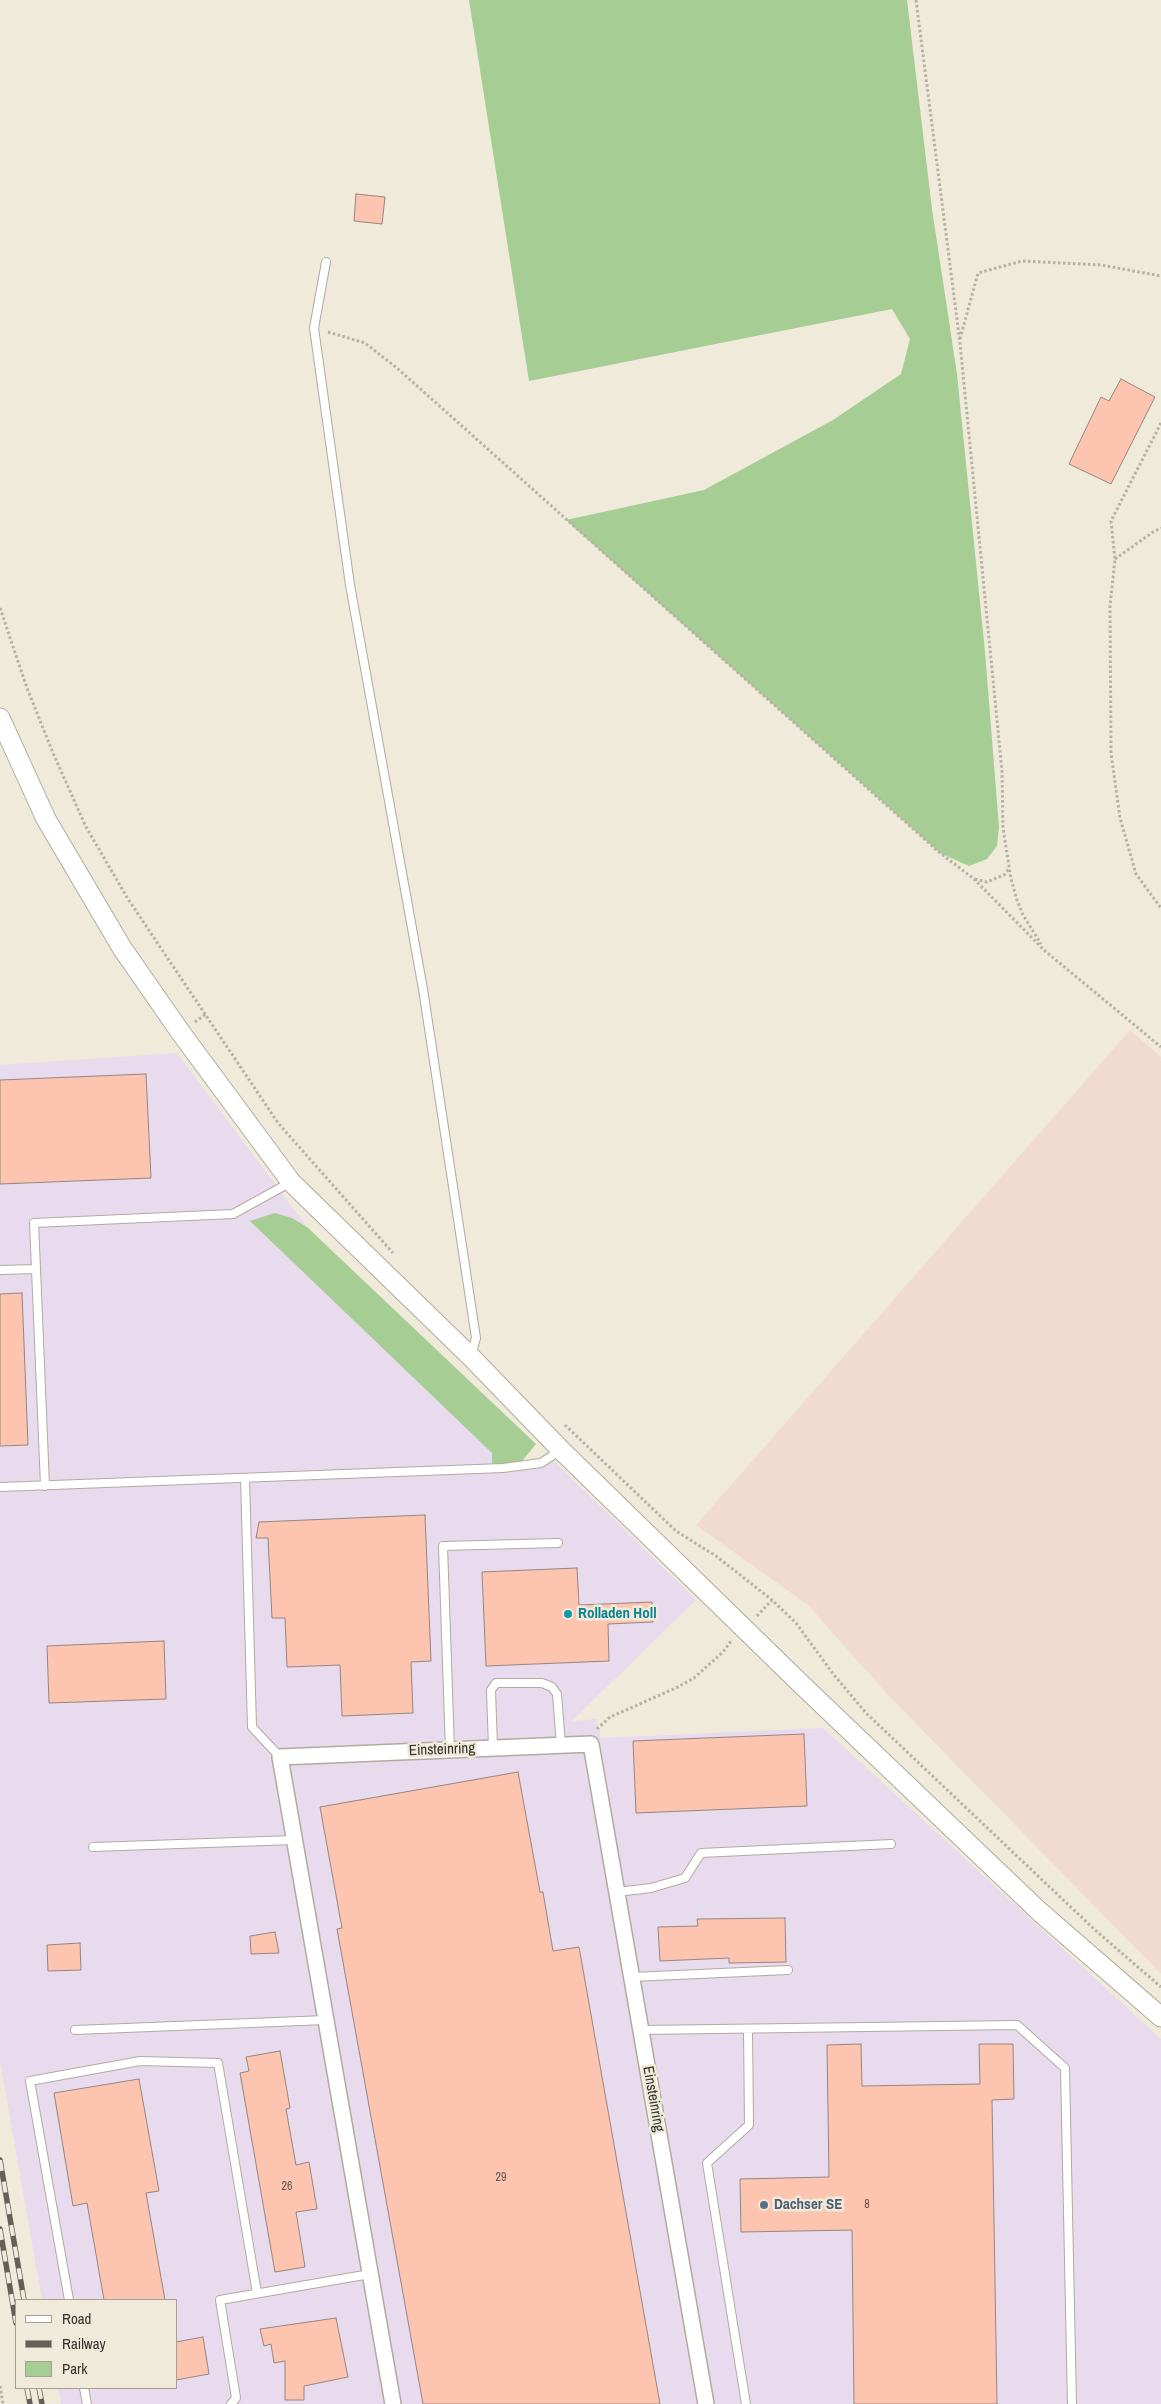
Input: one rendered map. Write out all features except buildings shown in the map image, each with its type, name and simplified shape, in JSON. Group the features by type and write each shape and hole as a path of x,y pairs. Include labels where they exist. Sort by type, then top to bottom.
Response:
{"street":[{"path":"0,718 46,819 122,948 181,1034 291,1182 471,1357 561,1450 1040,1912 1161,2017"},
{"name":"Einsteinring","path":"280,1757 591,1744 706,2404"},
{"path":"280,1757 393,2404"}],"lane":[{"path":"326,262 314,328 350,585 428,1018 476,1338 471,1357"},
{"path":"45,1486 34,1223 232,1214 291,1182"},
{"path":"0,1270 36,1269"},
{"path":"0,1487 503,1468 541,1463 561,1450"},
{"path":"245,1478 252,1727 280,1757"},
{"path":"450,1750 443,1546 558,1543"},
{"path":"492,1748 491,1690 496,1683 542,1683 552,1686 557,1694 561,1745"},
{"path":"93,1847 294,1840"},
{"path":"617,1892 651,1888 685,1878 701,1853 891,1844"},
{"path":"632,1977 788,1970"},
{"path":"75,2030 326,2020"},
{"path":"641,2030 1017,2025 1065,2068 1072,2404"},
{"path":"746,2404 707,2163 749,2125 748,2029"},
{"path":"69,2299 30,2081 140,2061 218,2063 257,2294"},
{"path":"231,2404 236,2398 220,2300 370,2274"},
{"path":"84,2389 87,2404"}],"path":[{"path":"916,0 960,343 999,731 1003,828 1009,869 1023,915 1045,950"},
{"path":"960,343 978,273 1022,261 1101,265 1161,276"},
{"path":"314,328 364,343 397,368 523,478 593,544 669,609 940,853 974,879 1045,950 1161,1047"},
{"path":"1161,423 1111,521 1115,559 1110,606 1111,753 1118,808 1136,874 1161,908"},
{"path":"1115,559 1161,528"},
{"path":"0,608 27,688 53,753 86,827 128,899 278,1123 396,1256"},
{"path":"974,879 987,882 1004,875 1009,869"},
{"path":"558,1418 676,1531 716,1556 772,1600 796,1623 834,1675 866,1713 1095,1930 1161,1987"},
{"path":"754,1618 772,1600"},
{"path":"591,1744 598,1726 610,1717 694,1678 716,1659 732,1641"},
{"path":"0,2386 3,2404"}],"shaded area":[{"path":"1130,1030 1161,1057 1161,1974 888,1695 808,1605 696,1525"},
{"path":"177,1053 307,1227 292,1218 492,1453 492,1465 551,1458 696,1600 572,1721 597,1719 601,1738 823,1728 1161,2039 1161,2404 61,2404 58,2389 178,2389 178,2299 42,2299 0,2061 0,1065"}],"green space":[{"path":"469,0 907,0 932,209 957,374 985,652 999,827 997,846 987,859 969,866 940,853 566,520 704,490 833,420 901,374 910,339 892,309 529,381"},
{"path":"275,1213 292,1218 307,1227 536,1444 522,1461 492,1465 492,1453 250,1221"}],"railway":[{"path":"0,2160 24,2299"},
{"path":"0,2229 15,2317"},
{"path":"27,2389 30,2404"},
{"path":"39,2389 42,2404"}],"place":[{"name":"Rolladen Holl","path":"568,1614"},
{"name":"Dachser SE","path":"764,2205"}]}
